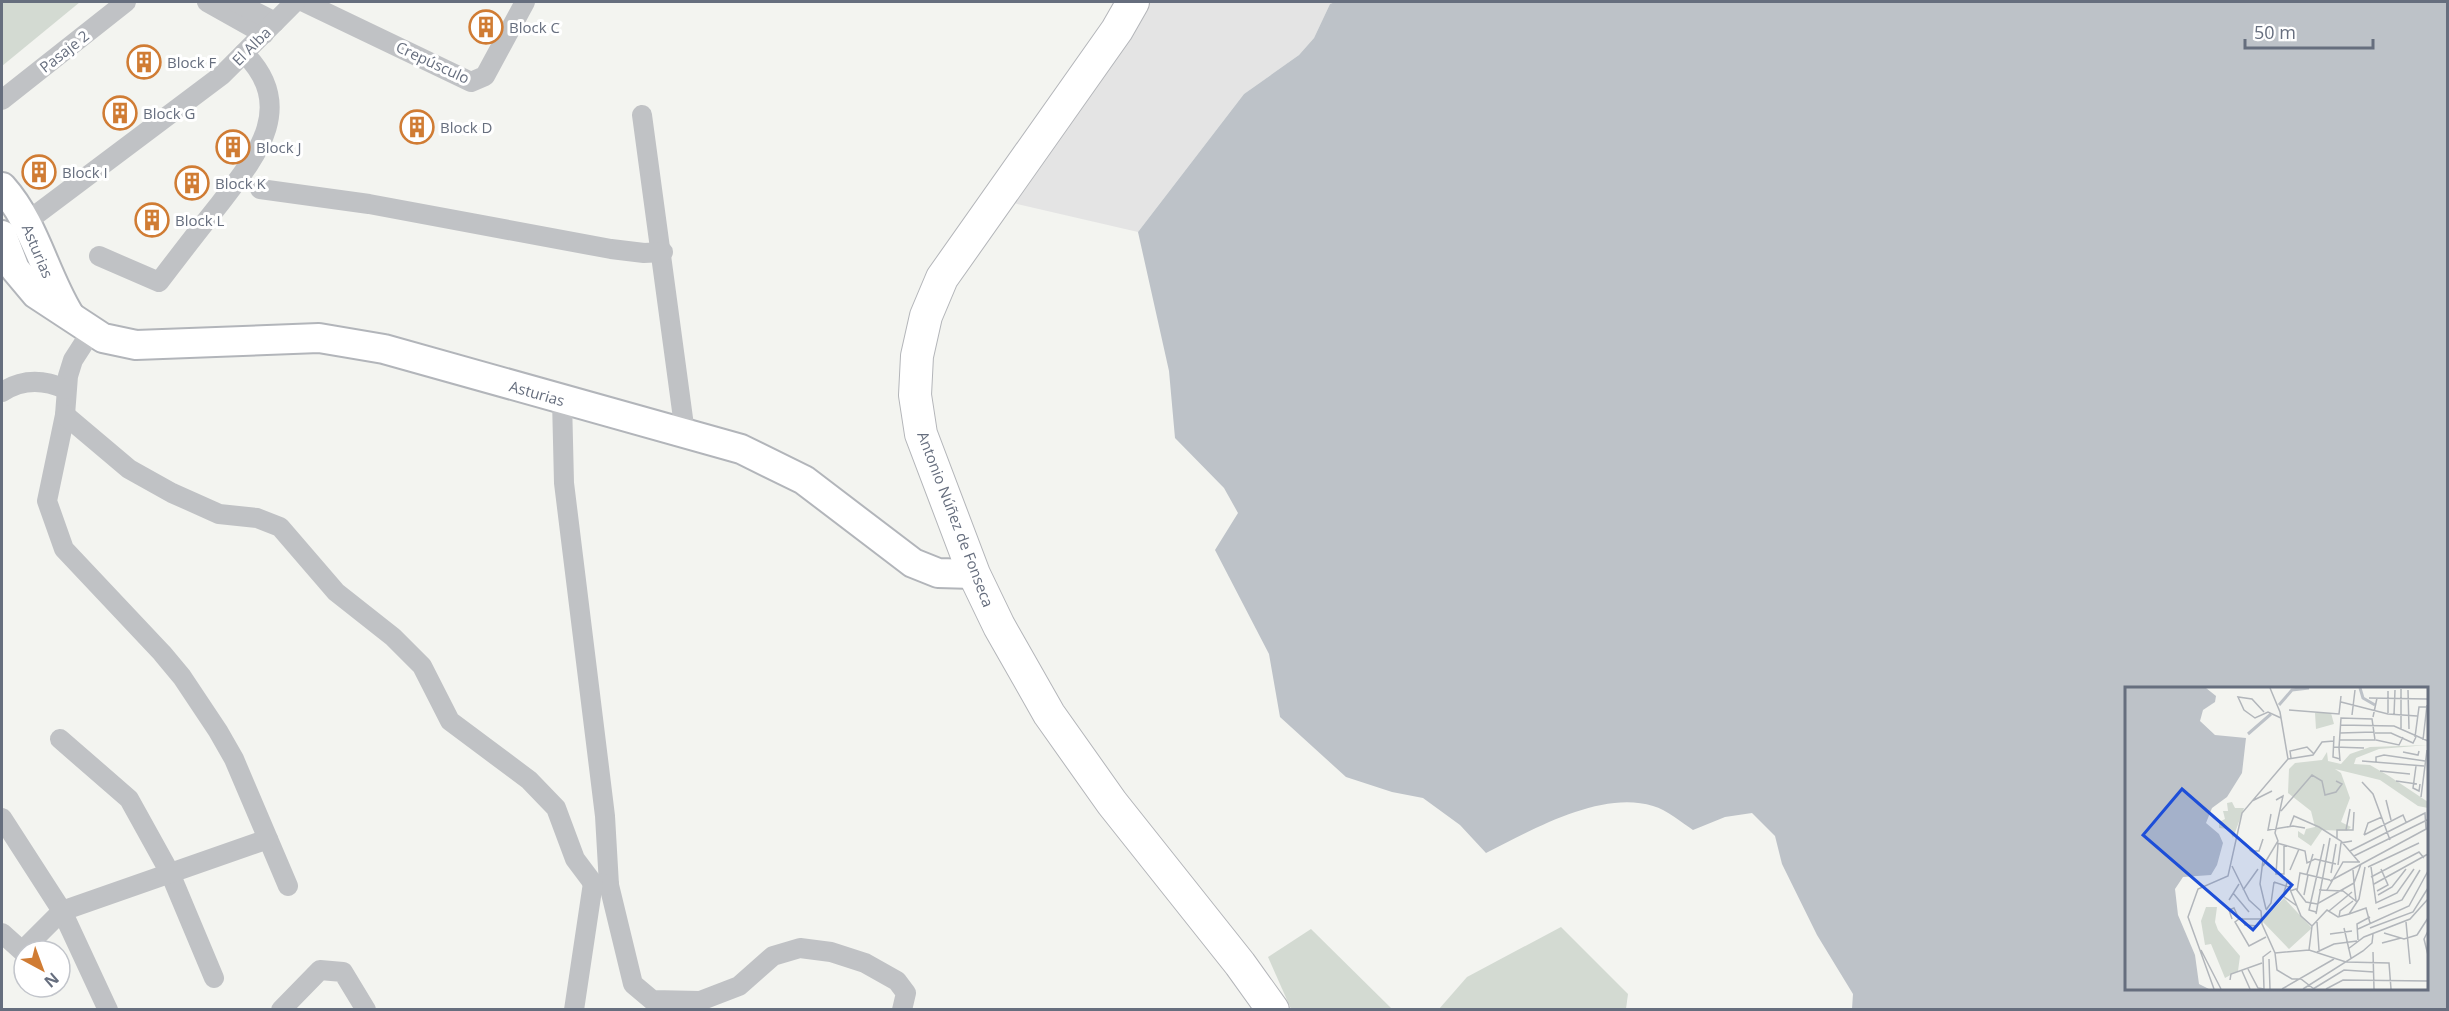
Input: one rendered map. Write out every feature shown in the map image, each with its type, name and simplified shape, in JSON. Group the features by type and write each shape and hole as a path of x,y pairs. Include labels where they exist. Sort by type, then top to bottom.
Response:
{"main road":[{"name":"Antonio Núñez de Fonseca","path":"1133,2 1117,30 953,260 933,297 923,326 915,376 921,434 974,574 1023,670 1080,759 1273,1010"}],"street":[{"name":"Pasaje 2","path":"2,100 126,2"},
{"path":"207,2 269,28"},
{"path":"236,2 269,28"},
{"name":"El Alba","path":"2,237 27,223 222,75 295,2"},
{"name":"Crepúsculo","path":"304,2 471,82 485,76 525,2"},
{"path":"99,256 159,282 254,160 267,129 269,105 262,77 244,53"},
{"path":"642,115 663,252 686,433"},
{"name":"Asturias","path":"2,187 27,223 50,279 81,324"},
{"path":"260,189 369,204 611,249 644,253 663,252"},
{"name":"Asturias","path":"2,237 12,261 25,282 46,303 114,342 136,345 298,338 340,340 384,349 741,449 804,480 913,563 938,573 974,574"},
{"path":"81,324 65,389 65,415 47,501 64,549 162,653 201,703 234,759 288,886"},
{"path":"2,392 17,384 37,381 65,389"},
{"path":"562,400 564,483 604,816 601,884 574,1010"},
{"path":"65,415 129,469 172,493 219,514 257,518 280,527 336,592 393,638 422,666 450,720 529,780 556,808 575,859 601,884 630,976 638,990 652,1000 700,1001 713,998 739,986 773,956 800,948 839,954 881,971 904,988 906,998 902,1010"},
{"path":"60,739 129,800 170,873 214,978"},
{"path":"2,818 62,911 108,1010"},
{"path":"2,933 22,951 62,911 268,839"},
{"path":"281,1010 320,969 343,972 366,1010"}],"shaded area":[{"path":"2,2 80,2 2,66"},
{"path":"1149,2 1335,2 1330,4 1314,38 1299,55 1244,94 1138,232 1009,202 1136,24"},
{"path":"1335,2 2447,2 2447,1009 1852,1009 1853,994 1817,935 1782,864 1775,836 1752,813 1725,817 1693,830 1669,813 1653,806 1633,802 1611,803 1567,815 1486,853 1460,825 1423,798 1392,792 1346,777 1280,717 1269,654 1215,550 1238,513 1224,488 1175,438 1169,371 1138,232 1244,94 1299,55 1314,38 1330,4"},
{"path":"1561,927 1628,994 1626,1009 1439,1009 1467,977"},
{"path":"1311,929 1392,1009 1291,1009 1268,957"}],"place":[{"name":"Block C","path":"486,27"},
{"name":"Block F","path":"144,62"},
{"name":"Block G","path":"120,113"},
{"name":"Block D","path":"417,127"},
{"name":"Block J","path":"233,147"},
{"name":"Block I","path":"39,172"},
{"name":"Block K","path":"192,183"},
{"name":"Block L","path":"152,220"}]}
